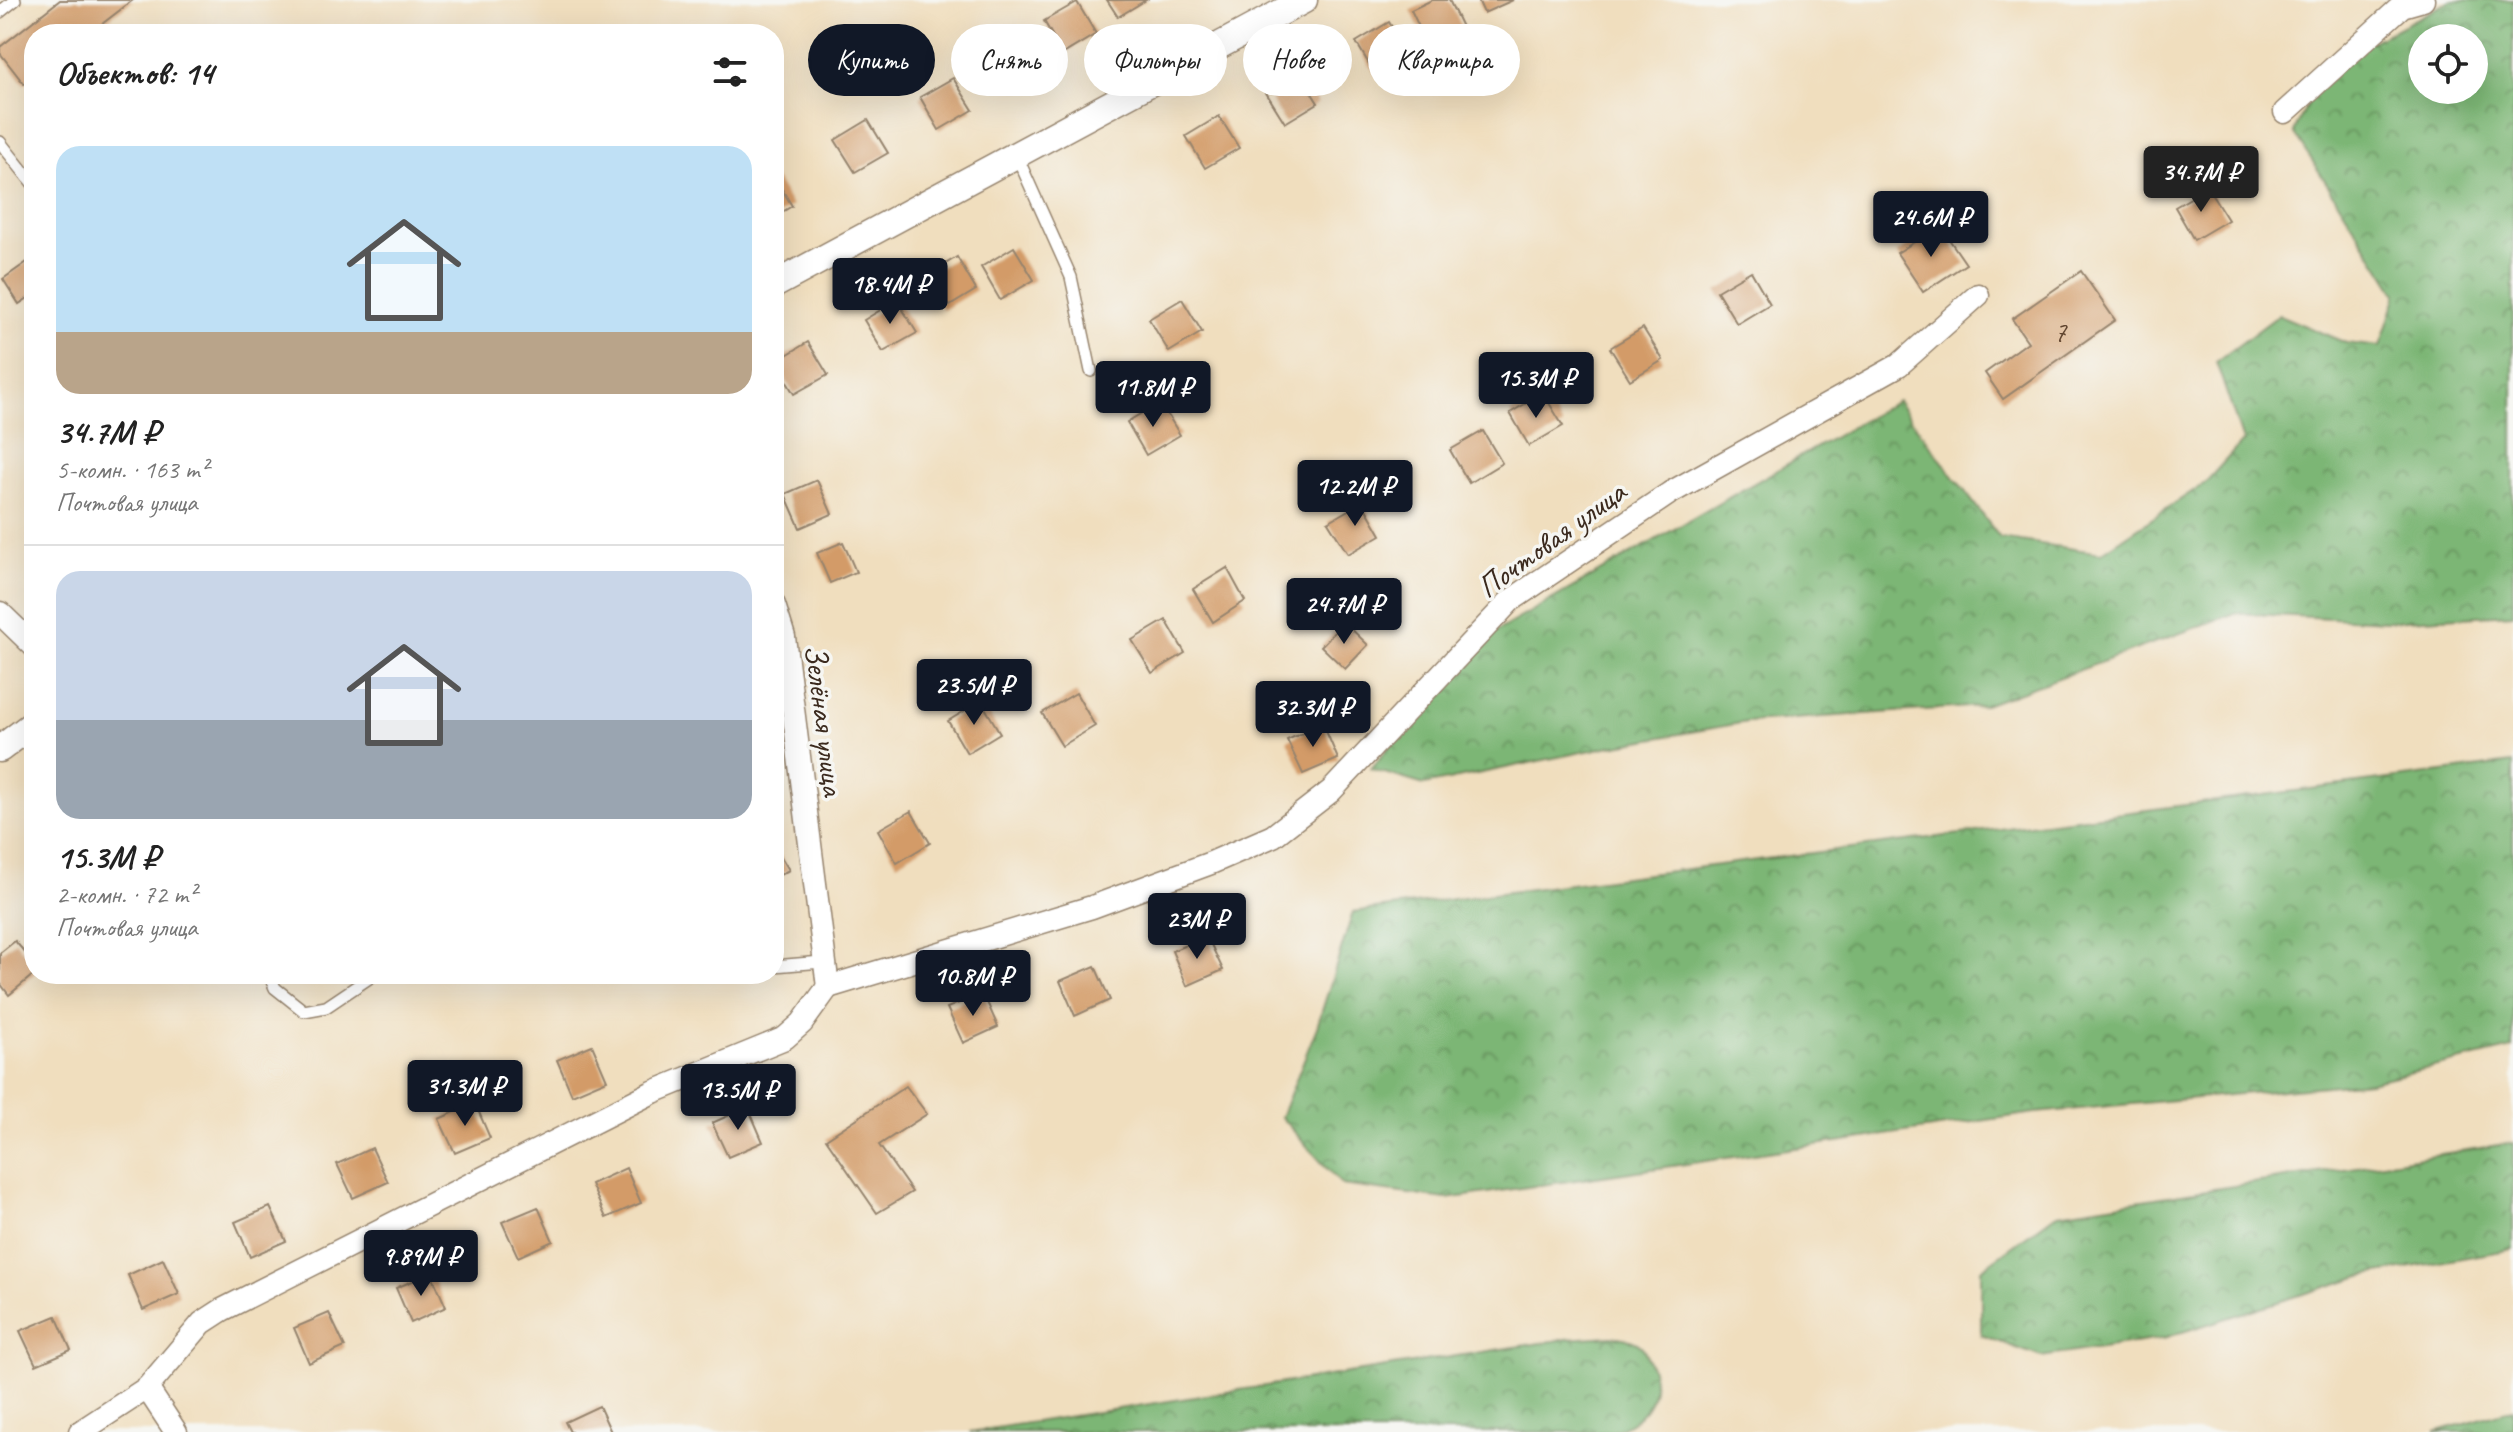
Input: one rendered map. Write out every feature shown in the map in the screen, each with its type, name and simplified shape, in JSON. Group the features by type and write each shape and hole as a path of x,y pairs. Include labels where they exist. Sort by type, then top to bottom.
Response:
{"street":[{"path":"784,280 1304,0"},
{"path":"2285,112 2402,6 2423,0"},
{"name":"Почтовая улица","path":"828,987 1092,907 1211,863 1273,836 1331,791 1510,601 1670,493 1899,365 1978,295"},
{"path":"0,613 24,636"},
{"name":"Зелёная улица","path":"784,637 822,962 828,987"},
{"path":"0,749 24,731"},
{"path":"80,1432 147,1388 202,1323 222,1310 653,1092 785,1038 802,1023 828,987"},
{"path":"147,1388 176,1432"}],"lane":[{"path":"0,12 15,0"},
{"path":"0,142 24,170"},
{"path":"1015,153 1071,277 1091,371"},
{"path":"784,965 822,962"},
{"path":"273,984 304,1011 326,1007 360,984"}],"green space":[{"path":"2452,0 2513,0 2513,614 2387,621 2235,613 1982,706 1747,722 1611,746 1424,785 1371,769 1471,646 1897,401 2000,538 2101,553 2205,483 2243,441 2216,362 2279,315 2346,343 2380,347 2397,294 2294,132 2325,66"},
{"path":"2513,763 2513,1048 2370,1082 2035,1113 1446,1199 1342,1185 1281,1117 1317,1027 1353,912"},
{"path":"2513,1143 2513,1249 2361,1276 2160,1339 2041,1357 1981,1335 1981,1269 2058,1213"},
{"path":"1612,1336 1639,1344 1647,1356 1654,1388 1640,1416 1610,1432 970,1432 1566,1339"},
{"path":"2513,1409 2513,1432 2435,1432"}],"building":[{"path":"60,0 133,0 102,24 29,24"},
{"path":"1107,0 1146,0 1118,17"},
{"path":"1432,0 1449,0 1461,24 1418,24 1411,10"},
{"path":"1478,0 1513,0 1484,13"},
{"path":"1077,2 1090,24 1084,24 1084,41 1068,51 1068,24 1046,24 1044,21"},
{"path":"24,28 24,84 0,53 0,47"},
{"path":"1368,35 1368,62 1356,42"},
{"path":"951,79 951,96 964,96 973,110 939,130 920,97 935,96 935,88"},
{"path":"1268,96 1314,96 1318,103 1285,123"},
{"path":"1219,116 1239,148 1205,168 1186,136"},
{"path":"868,120 888,153 855,172 835,140"},
{"path":"2208,188 2228,220 2194,240 2175,207"},
{"path":"784,193 792,206 784,211"},
{"path":"1940,226 1966,264 1923,292 1897,253"},
{"path":"1014,247 1034,280 1000,300 981,267"},
{"path":"957,257 976,290 943,310 924,277"},
{"path":"24,264 24,301 19,304 3,279"},
{"path":"1751,271 1770,304 1737,324 1717,291"},
{"path":"2081,271 2115,320 2003,399 1985,373 2028,342 2012,319"},
{"path":"1182,299 1202,332 1169,352 1149,319"},
{"path":"897,300 917,333 883,352 864,320"},
{"path":"1643,328 1663,360 1630,380 1610,348"},
{"path":"808,342 828,375 794,394 784,377 784,357"},
{"path":"1543,393 1563,426 1529,446 1510,413"},
{"path":"1160,402 1180,435 1146,455 1127,422"},
{"path":"1483,431 1502,463 1469,483 1450,450"},
{"path":"817,480 832,514 800,528 785,494"},
{"path":"1362,502 1381,535 1348,554 1328,522"},
{"path":"843,542 856,572 830,583 817,553"},
{"path":"1227,568 1245,601 1213,622 1193,589"},
{"path":"1166,620 1185,653 1152,673 1132,640"},
{"path":"1344,622 1368,645 1345,669 1321,646"},
{"path":"1076,693 1095,726 1062,746 1042,713"},
{"path":"981,701 1000,733 967,753 948,721"},
{"path":"1323,724 1338,759 1303,774 1287,740"},
{"path":"911,811 930,843 897,863 878,830"},
{"path":"1207,936 1223,970 1187,986 1172,951"},
{"path":"15,941 24,951 24,982 9,995 0,983 0,953"},
{"path":"1095,966 1110,1000 1075,1016 1060,981"},
{"path":"983,993 998,1027 963,1043 947,1008"},
{"path":"592,1045 607,1080 572,1095 557,1060"},
{"path":"906,1086 927,1114 879,1145 912,1192 877,1213 826,1139"},
{"path":"475,1103 490,1138 455,1153 439,1119"},
{"path":"748,1107 763,1142 728,1157 712,1123"},
{"path":"372,1148 388,1182 353,1198 337,1164"},
{"path":"626,1168 641,1203 606,1218 591,1184"},
{"path":"270,1207 286,1241 250,1257 235,1222"},
{"path":"538,1207 553,1241 518,1257 502,1222"},
{"path":"163,1259 179,1294 143,1310 128,1275"},
{"path":"431,1273 446,1307 411,1323 396,1288"},
{"path":"329,1313 345,1347 309,1363 294,1328"},
{"path":"56,1316 71,1350 36,1365 20,1331"},
{"path":"599,1406 611,1432 570,1432 565,1422"}]}
